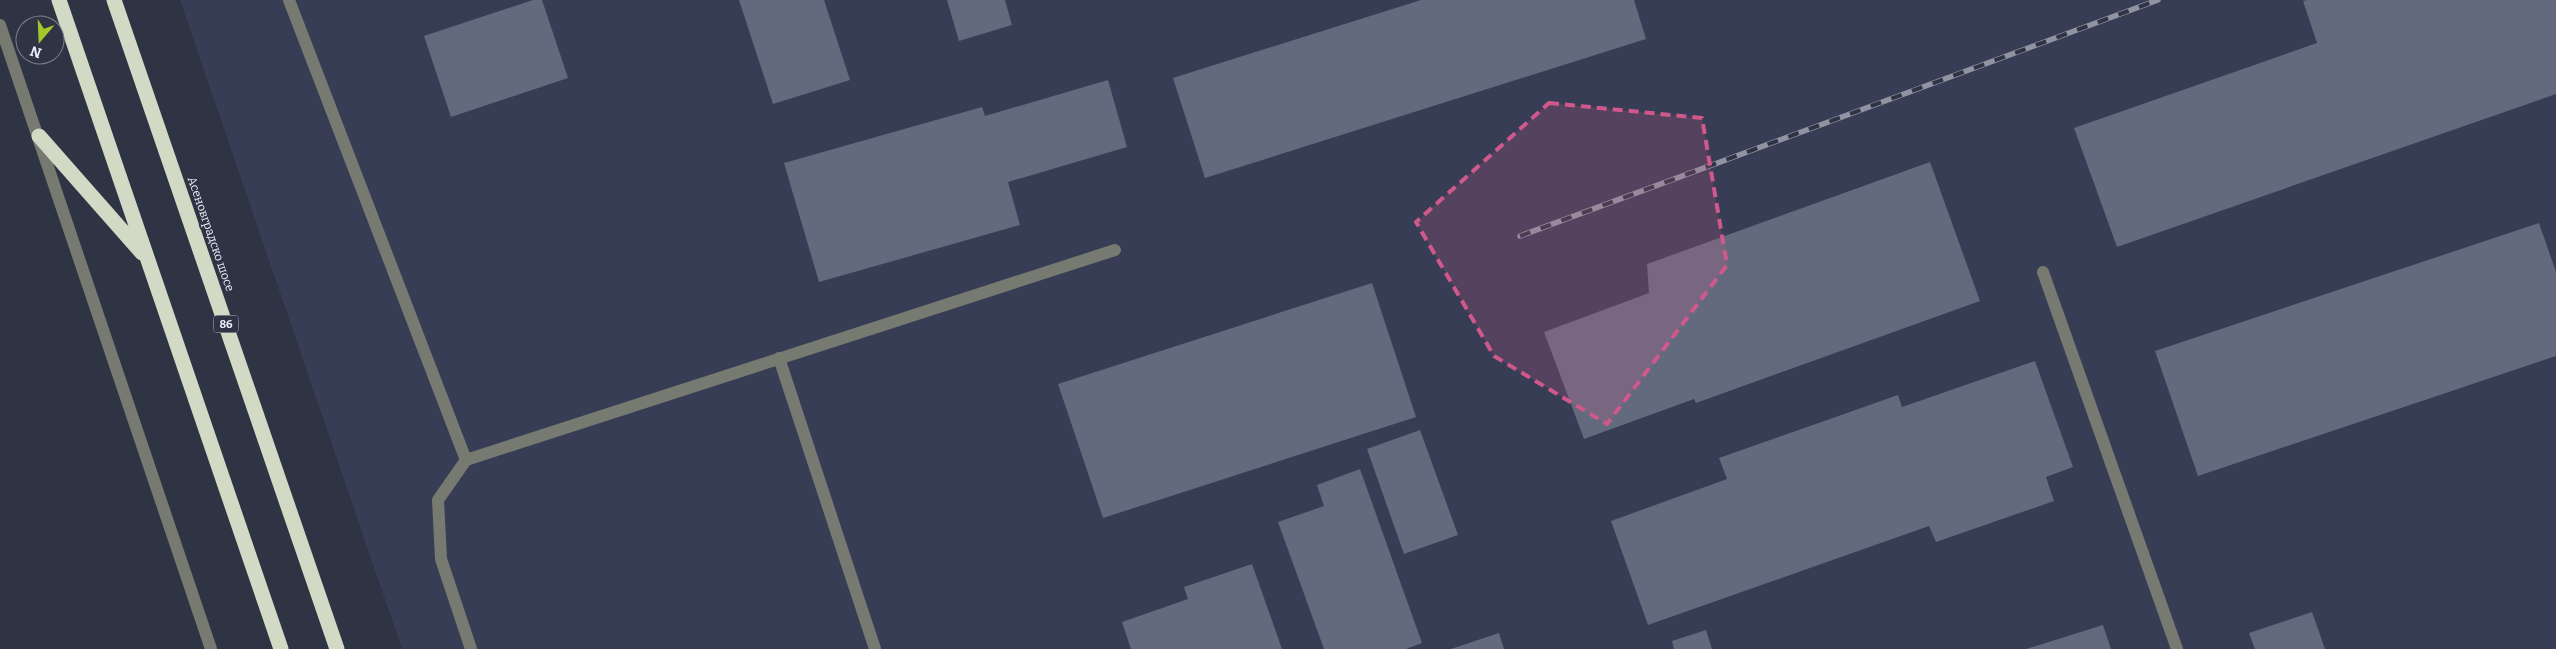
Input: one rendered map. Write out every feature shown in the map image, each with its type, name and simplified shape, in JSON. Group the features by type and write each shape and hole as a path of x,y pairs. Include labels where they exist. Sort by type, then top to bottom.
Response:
{"highway":[{"path":"59,0 281,649"},
{"name":"Асеновградско шосе","path":"114,0 337,649"},
{"path":"39,136 147,260"}],"street":[{"path":"288,0 466,460"},
{"path":"0,25 211,649"},
{"path":"471,649 441,559 438,500 466,460 1114,250"},
{"path":"2043,272 2177,649"},
{"path":"779,358 876,649"}],"highlighted area":[{"path":"1549,103 1702,118 1727,265 1607,424 1494,356 1416,222"}],"shaded area":[{"path":"180,0 2556,0 2556,649 402,649"}],"building":[{"path":"533,0 542,0 568,78 451,117 424,36"},
{"path":"739,0 824,0 850,80 773,104"},
{"path":"947,0 1005,0 1012,25 959,41"},
{"path":"1421,0 1634,0 1646,39 1205,178 1173,78"},
{"path":"2556,0 2556,94 2117,247 2074,128 2317,43 2303,1"},
{"path":"1108,80 1127,147 1008,182 1020,225 819,282 784,163 982,107 985,116"},
{"path":"1930,162 1980,301 1696,403 1694,399 1584,439 1544,332 1649,293 1647,264"},
{"path":"2539,223 2556,272 2556,356 2198,476 2155,351"},
{"path":"1372,283 1416,417 1103,518 1058,384"},
{"path":"2035,361 2073,467 2046,477 2054,501 1936,542 1929,526 1648,625 1611,521 1727,479 1719,458 1898,395 1902,407"},
{"path":"1420,430 1458,535 1404,554 1367,449"},
{"path":"1360,469 1422,643 1406,649 1324,649 1278,522 1324,506 1317,485"},
{"path":"1252,564 1282,649 1131,649 1122,622 1188,599 1184,587"},
{"path":"2312,612 2325,649 2255,649 2249,633"},
{"path":"2103,625 2111,649 2026,649"},
{"path":"1706,630 1712,649 1674,649 1672,641"},
{"path":"1499,633 1504,649 1451,649"}],"railway":[{"path":"1520,236 2158,0"}]}
